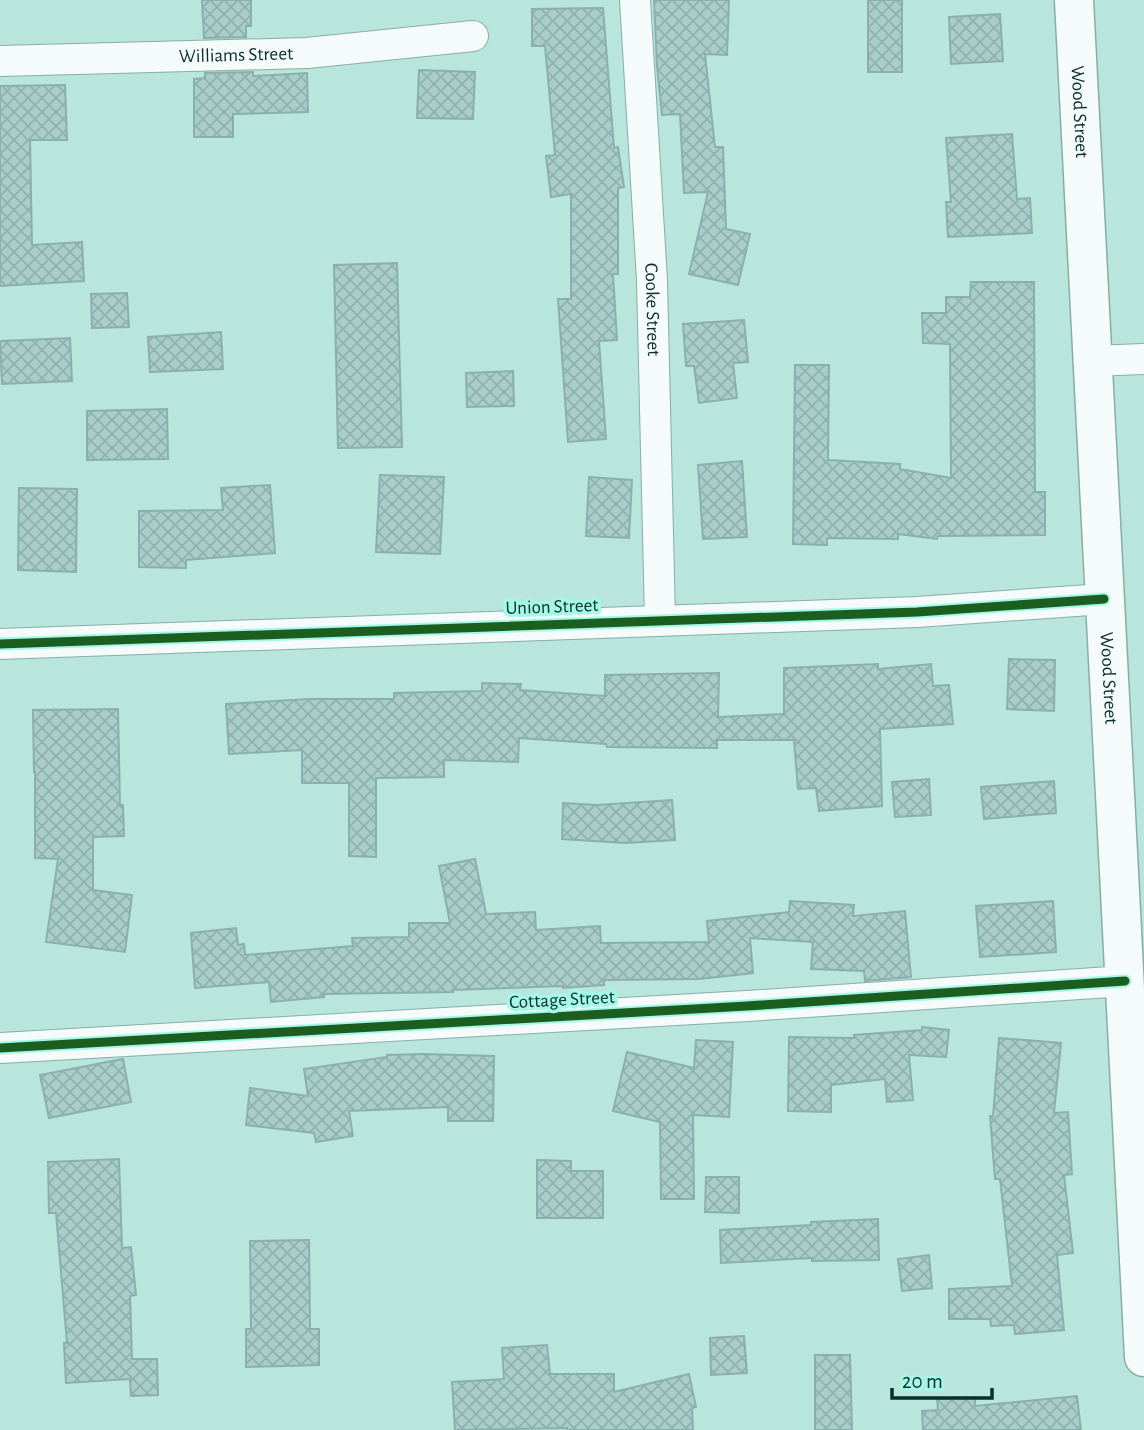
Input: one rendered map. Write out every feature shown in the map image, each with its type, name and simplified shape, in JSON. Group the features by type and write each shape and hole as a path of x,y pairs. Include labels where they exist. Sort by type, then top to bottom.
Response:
{"main road":[{"name":"Wood Street","path":"1074,0 1104,599 1133,933 1125,981 1144,1337"}],"street":[{"name":"Cooke Street","path":"635,0 652,280 660,620"},
{"name":"Williams Street","path":"0,61 307,53 473,36"},
{"path":"1091,361 1144,359"},
{"name":"Union Street","path":"0,644 917,612 1104,599"},
{"name":"Cottage Street","path":"0,1048 747,1006 1125,981"}],"building":[{"path":"202,0 251,0 251,26 246,26 246,37 204,38"},
{"path":"654,0 729,0 727,55 705,54 715,147 723,147 726,229 750,234 738,285 689,274 708,192 684,193 680,114 662,115"},
{"path":"868,0 902,0 902,72 868,72"},
{"path":"603,8 614,148 618,147 624,187 618,188 618,274 613,274 617,340 599,341 606,439 568,442 558,299 571,299 571,194 551,197 546,156 555,155 545,46 532,46 532,9"},
{"path":"1000,14 1003,61 951,64 949,17"},
{"path":"419,70 475,72 473,119 417,118"},
{"path":"253,72 253,76 307,73 308,112 233,114 233,137 194,137 194,79 205,78 205,73"},
{"path":"65,85 67,140 30,140 32,245 82,242 84,281 0,286 0,86"},
{"path":"1012,134 1017,199 1030,198 1032,233 948,237 946,202 951,202 946,138"},
{"path":"397,263 402,447 338,448 334,265"},
{"path":"971,282 1034,282 1035,492 1045,492 1045,535 938,536 937,539 898,534 898,539 827,538 827,545 793,544 795,365 829,365 828,460 900,464 900,469 951,478 950,344 923,343 922,313 946,313 946,297 970,297"},
{"path":"127,293 129,327 92,328 91,294"},
{"path":"744,320 748,362 733,363 737,398 699,403 694,366 686,366 683,324"},
{"path":"221,332 223,369 150,372 148,337"},
{"path":"70,338 72,381 2,384 0,341"},
{"path":"513,371 514,406 467,407 466,373"},
{"path":"167,409 168,459 87,460 87,411"},
{"path":"742,461 747,537 703,539 698,465"},
{"path":"380,475 444,477 440,554 376,552"},
{"path":"589,477 632,480 629,538 586,536"},
{"path":"270,485 275,553 186,560 186,568 139,567 139,511 223,510 221,488"},
{"path":"19,488 77,489 76,572 18,570"},
{"path":"1009,659 1055,660 1054,711 1007,709"},
{"path":"878,664 878,669 931,664 933,686 949,685 953,724 880,729 882,806 819,811 816,788 798,789 794,740 717,740 717,748 607,747 606,744 519,738 518,762 444,760 444,777 376,778 376,857 349,856 349,783 302,783 302,750 229,754 226,704 310,699 394,699 394,693 482,691 482,683 521,684 520,690 605,696 605,675 719,673 718,717 784,714 784,668"},
{"path":"118,709 120,805 123,805 124,836 93,837 93,890 132,895 125,952 46,942 58,859 35,858 33,710"},
{"path":"929,779 931,815 895,817 892,782"},
{"path":"1054,781 1056,813 984,819 981,787"},
{"path":"672,800 675,840 626,843 562,839 563,803 597,805"},
{"path":"475,859 486,914 535,912 536,930 600,926 601,943 709,942 707,921 789,912 790,901 854,905 853,916 905,911 911,977 865,981 864,971 811,969 813,942 750,938 753,973 699,979 604,980 604,985 563,988 324,994 324,997 271,1002 269,982 195,988 191,933 236,928 238,945 244,944 245,955 353,946 352,938 409,937 409,923 450,923 439,866"},
{"path":"1053,901 1056,952 980,957 976,906"},
{"path":"922,1027 949,1030 946,1057 909,1055 913,1100 887,1102 885,1079 831,1085 831,1112 788,1111 789,1037 854,1038 854,1035 922,1030"},
{"path":"999,1038 1061,1043 1054,1113 1068,1112 1072,1174 1064,1175 1073,1253 1057,1255 1064,1330 1015,1334 1014,1325 991,1326 990,1319 949,1319 949,1289 1012,1286 1000,1179 995,1179 990,1116 993,1116"},
{"path":"696,1040 733,1042 729,1117 693,1115 694,1199 661,1199 660,1122 613,1111 627,1052 694,1068"},
{"path":"387,1055 494,1056 493,1121 448,1121 448,1107 349,1111 353,1136 316,1142 314,1133 246,1125 250,1088 308,1096 304,1069"},
{"path":"123,1059 131,1102 49,1118 40,1075"},
{"path":"119,1159 122,1248 131,1247 136,1295 130,1296 132,1359 157,1359 158,1395 131,1396 130,1379 66,1383 64,1343 67,1343 56,1213 49,1213 48,1162"},
{"path":"537,1160 571,1161 571,1171 603,1171 603,1218 537,1218"},
{"path":"706,1177 739,1177 739,1213 705,1212"},
{"path":"878,1219 879,1260 812,1261 812,1258 721,1263 720,1230"},
{"path":"309,1240 310,1329 319,1329 319,1365 246,1367 246,1329 251,1329 250,1241"},
{"path":"929,1255 932,1288 902,1291 898,1259"},
{"path":"744,1336 747,1373 711,1375 710,1338"},
{"path":"547,1345 550,1374 614,1374 614,1392 689,1374 696,1407 692,1408 693,1430 455,1430 452,1382 504,1379 502,1348"},
{"path":"815,1355 850,1355 852,1430 815,1430"},
{"path":"1077,1396 1081,1430 923,1430 922,1411 938,1410 937,1399 975,1397 975,1406"}],"cycle path":[{"path":"0,644 917,612 1104,599"},
{"path":"0,1048 747,1006 1125,981"}]}
